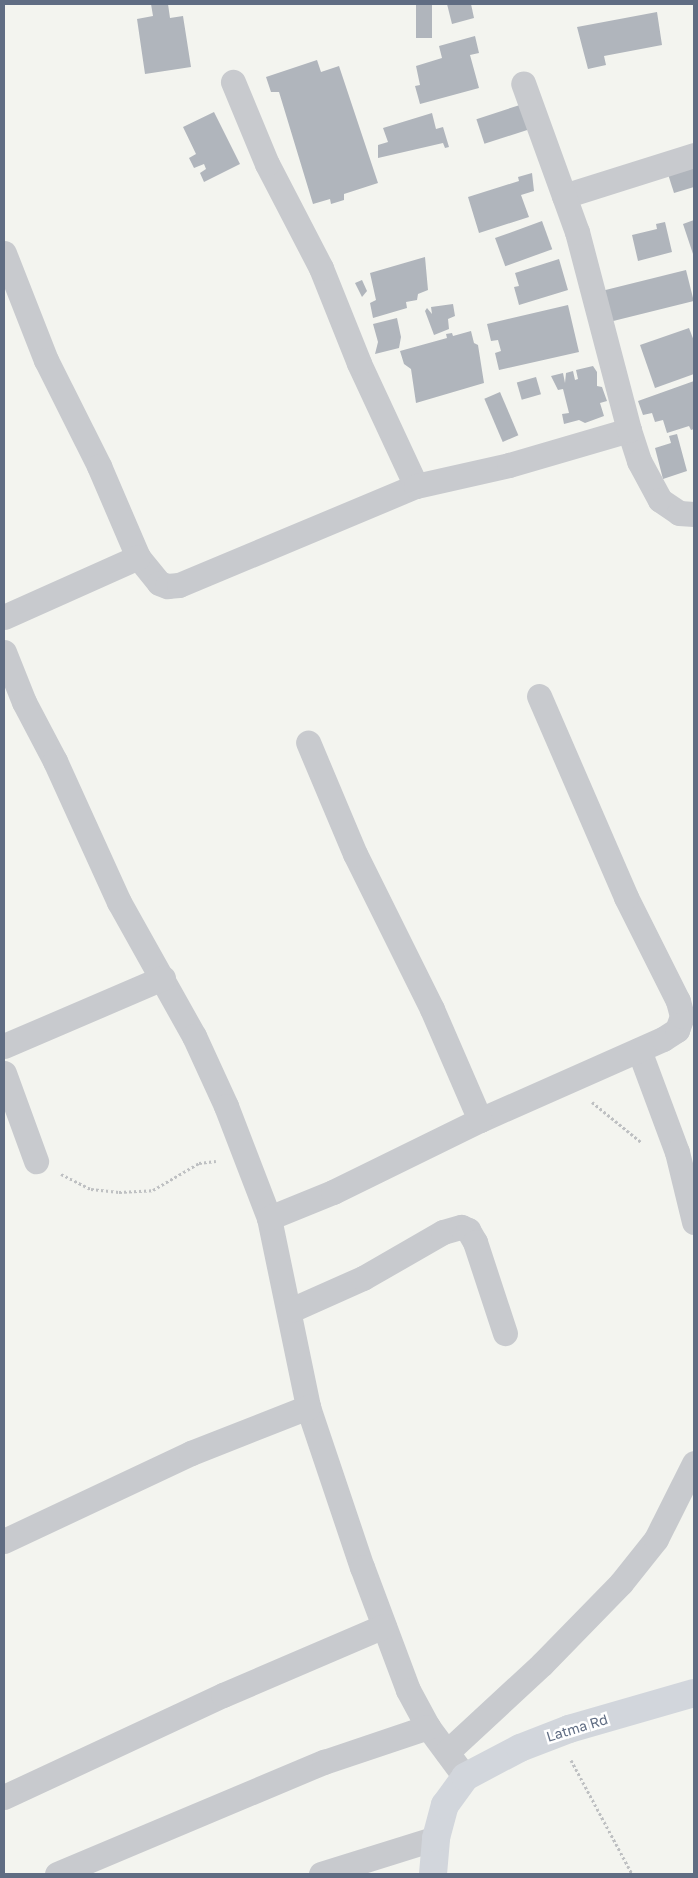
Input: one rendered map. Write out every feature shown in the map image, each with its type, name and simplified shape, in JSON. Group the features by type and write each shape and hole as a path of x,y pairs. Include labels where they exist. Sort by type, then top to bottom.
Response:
{"street":[{"path":"233,82 267,164 321,268 359,363 416,486"},
{"path":"523,83 564,196 639,460 660,500 679,513 694,514"},
{"path":"564,196 694,155"},
{"path":"5,258 46,360 99,466 138,557 149,574 167,586 179,585 416,486 509,465 629,430"},
{"path":"4,617 138,557"},
{"path":"4,652 24,702 55,761 119,902 194,1036 253,1173 269,1218 291,1310 308,1407 384,1626 408,1690 428,1728 465,1777 448,1799 436,1838 433,1874"},
{"path":"269,1218 332,1192 480,1120 639,1050 677,1030 682,1016 678,1001 626,897 539,696"},
{"path":"308,742 355,854 432,1009 480,1120"},
{"path":"4,1046 163,978"},
{"path":"639,1050 677,1152 694,1222"},
{"path":"4,1073 36,1161"},
{"path":"291,1310 364,1278 443,1232 461,1227 471,1235 477,1248 505,1333"},
{"path":"4,1541 192,1453 308,1407"},
{"path":"447,1752 542,1664 621,1583 656,1539 694,1463"},
{"path":"4,1797 223,1695 384,1626"},
{"name":"Latma Rd","path":"465,1777 520,1748 569,1729 694,1693"},
{"path":"57,1874 324,1762 428,1728"},
{"path":"321,1874 436,1838"}],"path":[{"path":"585,1098 651,1148 669,1159 677,1152"},
{"path":"36,1161 91,1189 119,1192 154,1190 199,1163 219,1160 253,1173"},
{"path":"569,1729 571,1759 576,1772 632,1874"}],"building":[{"path":"151,4 168,4 170,18 183,16 191,67 145,74 137,19 153,16"},
{"path":"416,4 432,4 432,38 416,38"},
{"path":"447,4 471,4 474,18 452,24"},
{"path":"657,12 662,45 604,56 606,65 588,69 577,27"},
{"path":"475,36 479,53 470,55 479,88 420,104 415,86 420,85 416,66 442,58 439,46"},
{"path":"317,60 321,72 339,66 378,183 344,194 344,200 331,204 330,199 313,204 279,92 271,92 266,77"},
{"path":"523,104 531,129 484,144 476,119"},
{"path":"214,112 240,164 204,182 200,173 206,169 204,164 194,168 189,158 196,154 183,127"},
{"path":"432,113 436,129 443,127 449,147 445,148 443,143 378,158 378,145 388,142 383,128"},
{"path":"694,162 694,187 674,193 667,171"},
{"path":"532,173 534,191 521,195 529,217 479,233 468,197 519,181 518,177"},
{"path":"694,220 694,257 683,224"},
{"path":"542,221 552,249 505,266 495,238"},
{"path":"665,222 672,252 638,261 632,235 657,229 656,224"},
{"path":"425,257 428,290 418,294 417,300 406,302 407,308 373,318 370,303 376,300 370,273"},
{"path":"559,259 568,290 519,305 514,287 519,286 515,273"},
{"path":"686,270 694,301 612,321 604,290"},
{"path":"362,280 367,291 362,297 355,283"},
{"path":"453,304 455,316 448,319 449,329 434,335 425,311 427,308 432,314 431,307"},
{"path":"568,305 579,352 499,370 495,353 501,351 498,340 491,341 487,324"},
{"path":"397,318 401,337 399,348 375,354 378,342 373,324"},
{"path":"689,328 694,341 694,374 655,388 640,345"},
{"path":"471,331 474,343 478,345 484,383 416,403 411,369 404,364 400,351 447,338 446,334 452,333 453,336"},
{"path":"593,366 597,372 597,386 602,387 607,401 600,403 604,416 585,423 579,420 564,424 562,414 569,413 563,389 558,390 551,376 563,373 565,383 566,373 573,371 575,380 578,379 576,370"},
{"path":"536,377 541,394 522,400 517,383"},
{"path":"694,381 694,429 691,430 689,426 667,433 663,420 655,422 652,413 643,415 638,401"},
{"path":"500,392 518,435 503,442 484,399"},
{"path":"677,434 687,471 663,479 655,448 671,443 669,436"}]}
